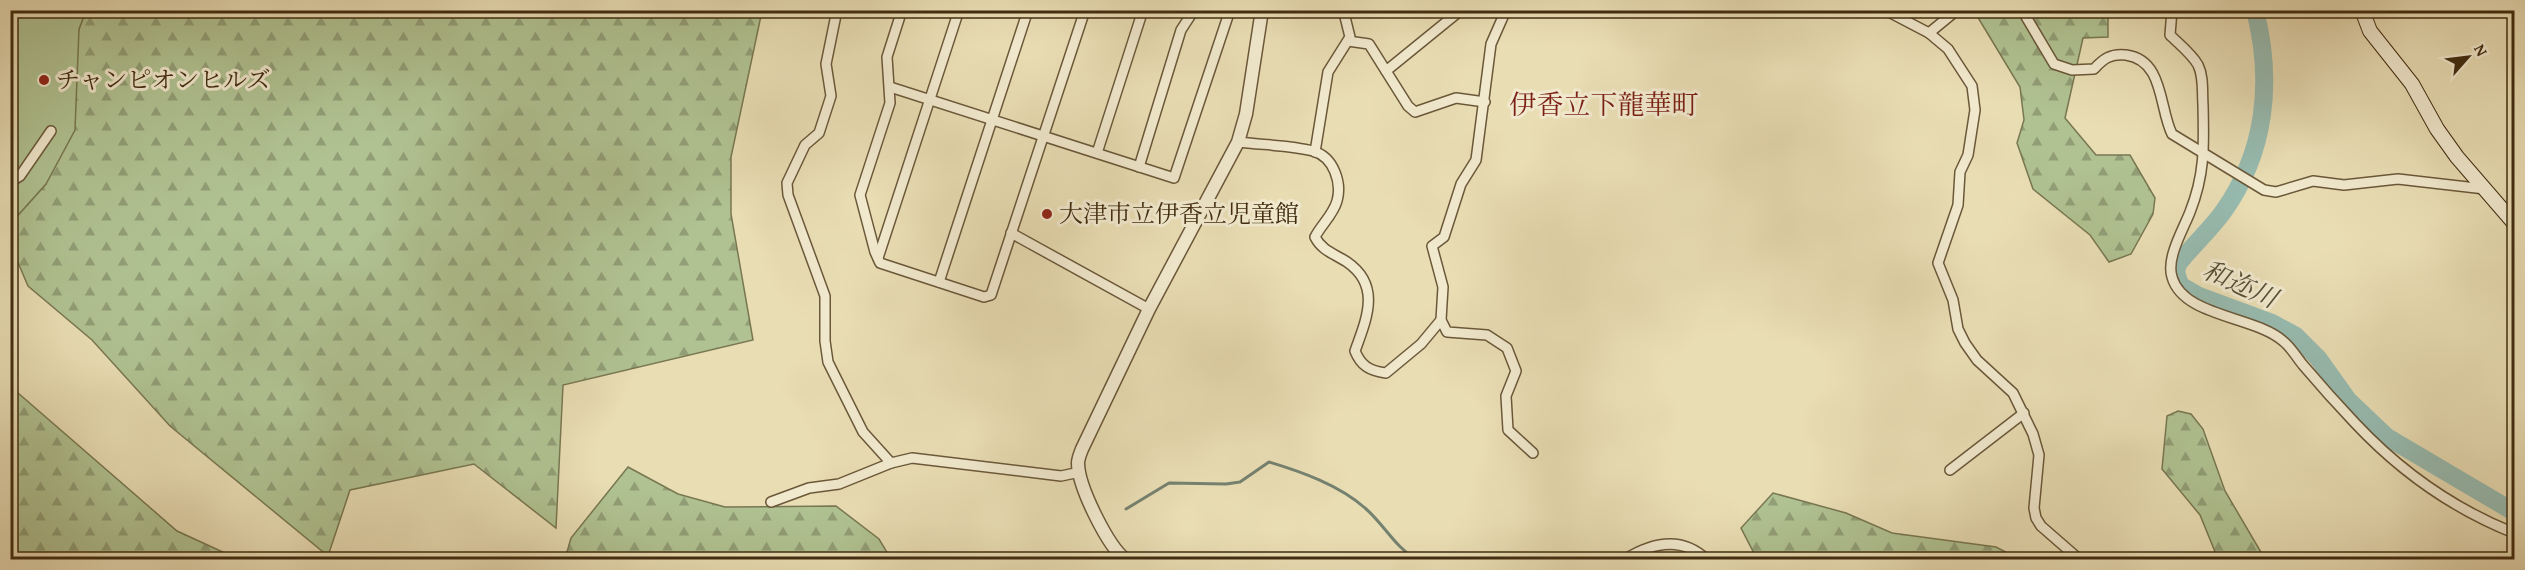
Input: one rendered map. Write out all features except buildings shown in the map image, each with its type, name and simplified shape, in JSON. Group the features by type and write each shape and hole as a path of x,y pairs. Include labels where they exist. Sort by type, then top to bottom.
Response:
{"main road":[{"path":"2362,10 2370,31 2412,84 2450,148 2514,223"}],"street":[{"path":"837,10 826,64 831,96 819,133 805,145 787,183 825,296 825,341 828,362 863,432 891,463"},
{"path":"902,10 887,57 890,103 860,195 880,263 984,297 991,295 1085,10"},
{"path":"878,258 959,10"},
{"path":"939,282 1028,10"},
{"path":"1097,153 1143,10"},
{"path":"1139,167 1181,30 1194,10"},
{"path":"890,87 1174,178 1230,10"},
{"path":"1126,560 1111,544 1100,525 1078,463 1082,449 1149,309 1238,142 1246,114 1262,10"},
{"path":"1386,71 1461,10"},
{"path":"1506,10 1491,44 1476,160 1461,184 1443,237 1432,246 1443,287 1441,320 1447,332 1487,335 1507,348 1516,370 1506,396 1508,430 1533,453"},
{"path":"1885,10 1929,33 1948,49 1972,86 1975,110 1968,155 1960,172 1958,205 1938,263 1953,300 1958,329 1965,343 1977,360 2013,393 2024,413 2039,455 2034,508 2036,518 2058,542 2080,560"},
{"path":"1929,33 1957,10"},
{"path":"2022,10 2054,64 2072,70 2094,69 2114,54 2129,55 2145,64 2154,75 2159,87 2165,120 2172,134 2264,190 2276,192 2313,181 2344,185 2398,179 2486,189"},
{"path":"2172,10 2170,35 2193,58 2200,72 2205,154 2196,195 2175,249 2171,268 2177,289 2190,300 2205,308 2256,326 2284,341 2356,425 2393,460 2423,484 2463,509 2514,533"},
{"path":"1315,152 1328,72 1350,38 1344,13"},
{"path":"1348,41 1369,44 1407,106 1415,112 1456,98 1485,102"},
{"path":"10,182 20,176 51,131"},
{"path":"1238,142 1315,152 1327,159 1335,172 1340,187 1337,203 1315,237 1320,246 1349,264 1363,280 1370,297 1367,318 1355,351 1359,361 1371,371 1386,373 1421,344 1441,320"},
{"path":"1011,233 1149,309"},
{"path":"1950,470 2024,413"},
{"path":"771,502 809,488 839,484 891,463 912,458 1061,476 1080,472"},
{"path":"1624,560 1641,549 1657,544 1676,543 1691,548 1707,560"}],"green space":[{"path":"2105,10 2108,14 2108,37 2083,38 2065,118 2096,155 2130,155 2155,198 2153,214 2131,254 2109,262 2090,235 2033,189 2017,143 2024,120 2020,87 1974,11"},
{"name":"チャンピオンヒルズ","path":"11,11 86,11 79,29 75,130 46,184 11,223"},
{"path":"86,11 762,11 731,157 731,214 753,340 563,385 556,528 474,464 350,490 328,556 170,426 92,340 28,286 11,246 11,223 46,184 79,29"},
{"path":"10,386 177,531 238,559 11,559"},
{"path":"2178,411 2191,414 2203,429 2225,491 2265,559 2218,559 2200,515 2162,469 2167,416"},
{"path":"628,467 678,494 725,507 836,506 879,539 891,559 565,559 571,538"},
{"path":"1773,493 1846,513 1892,533 1996,547 2019,559 1757,559 1741,528"}],"waterway":[{"name":"和迩川","path":"2255,10 2264,63 2262,115 2257,140 2249,165 2223,212 2178,264 2176,272 2180,285 2199,296 2272,323 2296,336 2318,358 2348,400 2387,437 2514,512"},
{"path":"1126,509 1169,483 1226,484 1240,482 1269,462 1332,486 1355,500 1372,514 1403,549 1418,560"}],"place":[{"name":"チャンピオンヒルズ","path":"44,80"},
{"name":"大津市立伊香立児童館","path":"1047,214"}],"district":[{"name":"伊香立下龍華町","path":"1604,105"}]}
